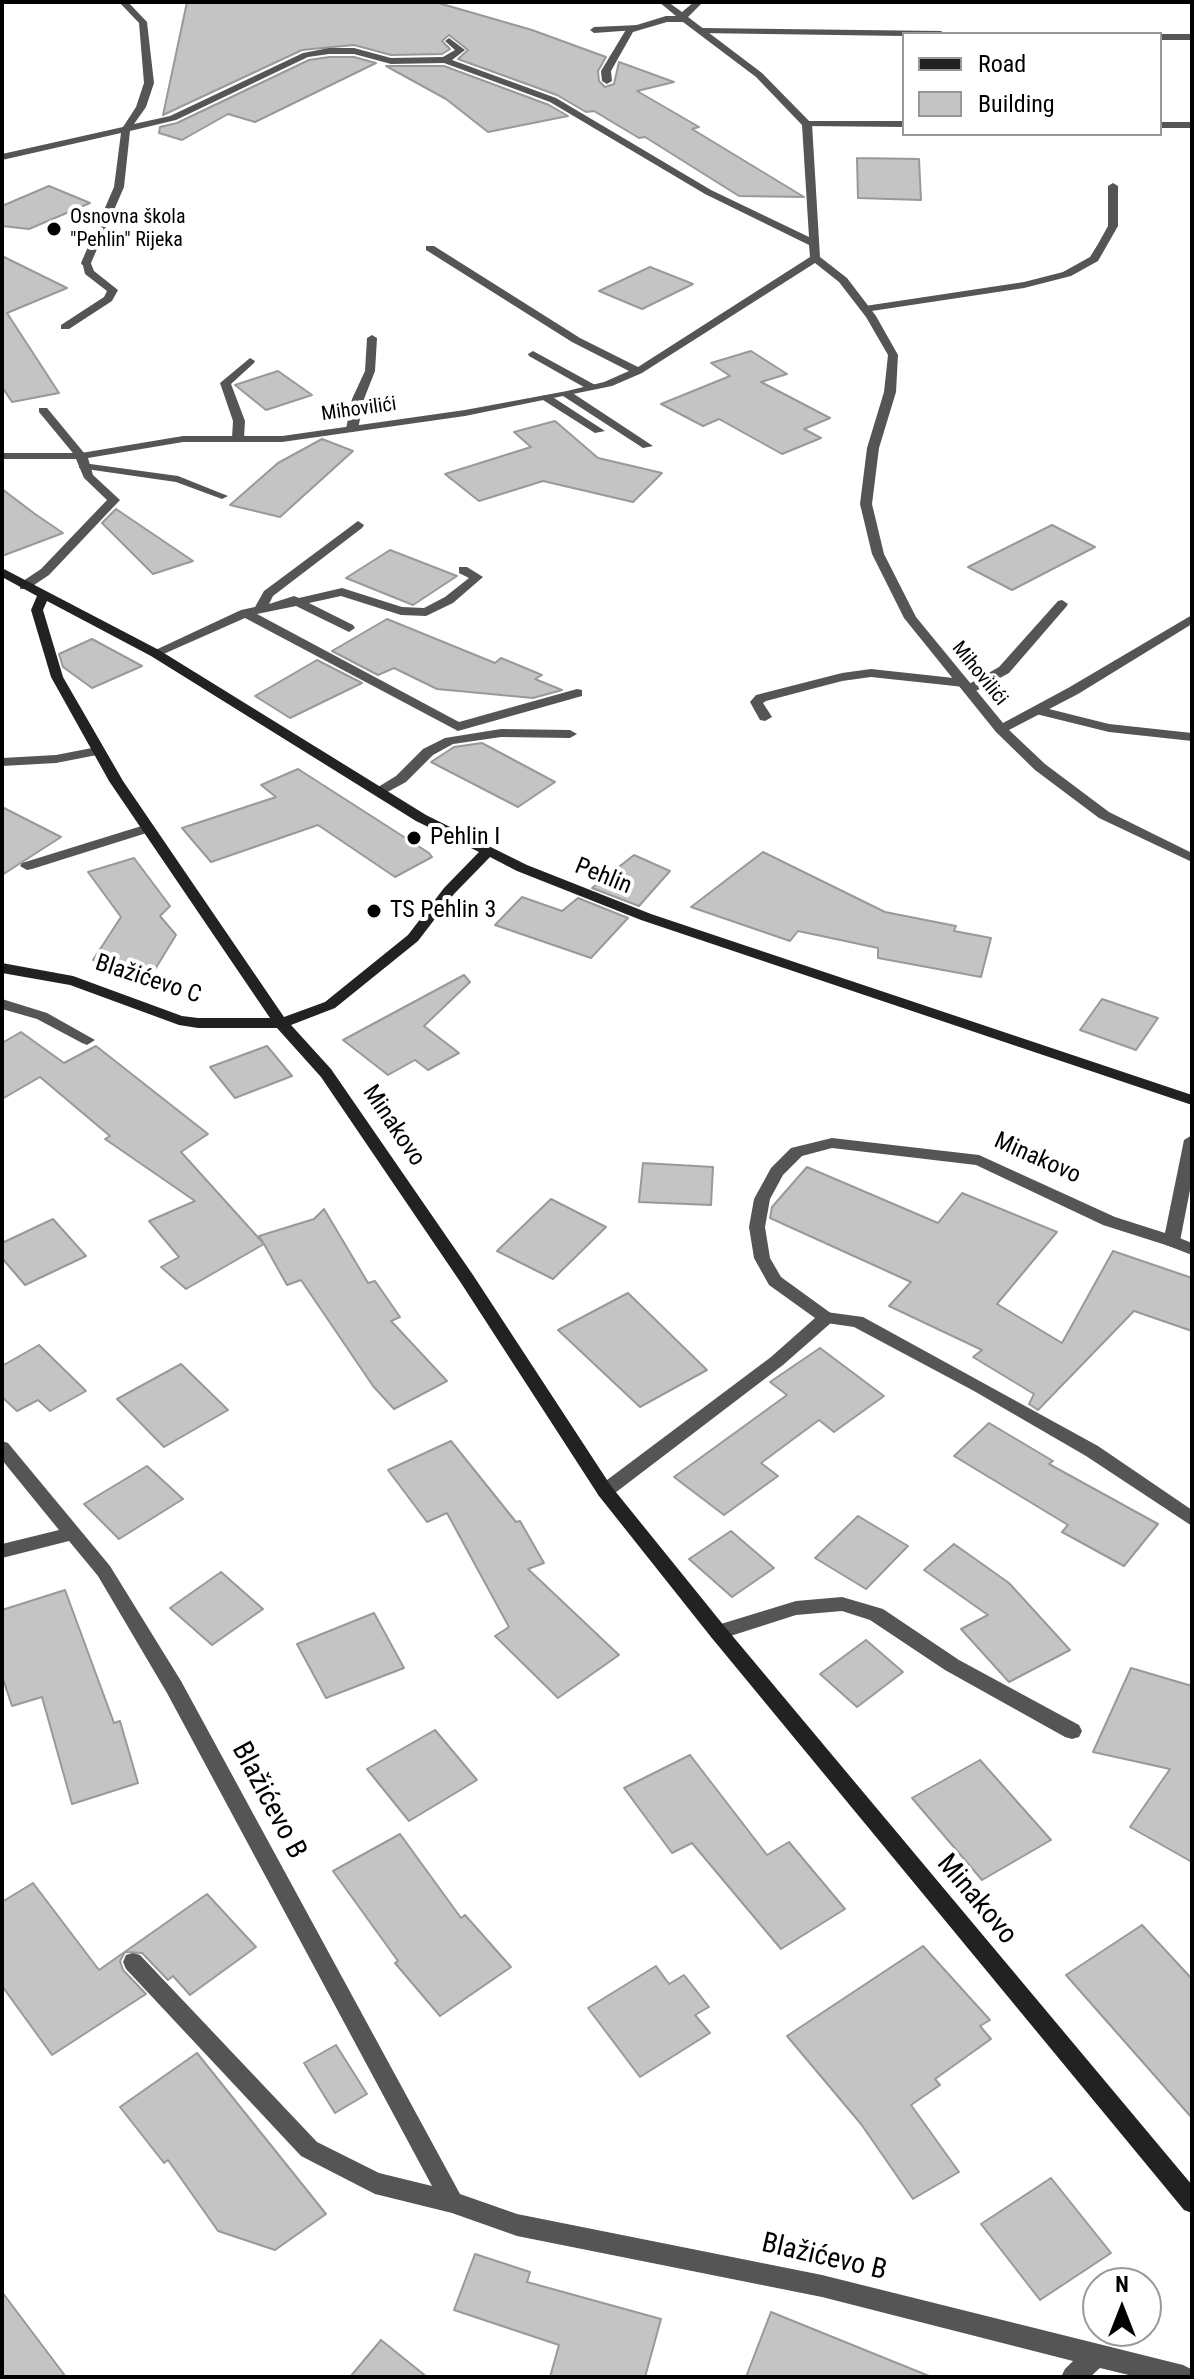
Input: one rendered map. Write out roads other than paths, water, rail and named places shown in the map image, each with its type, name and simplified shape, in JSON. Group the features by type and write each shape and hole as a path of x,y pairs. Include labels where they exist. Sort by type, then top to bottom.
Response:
{"street":[{"path":"65,327 108,299 113,290 89,272 86,263 119,187 126,129 141,107 149,83 143,22 123,2"},
{"path":"663,2 759,75 807,124 815,258"},
{"path":"594,30 636,27 685,18 699,2"},
{"path":"607,81 606,71 630,30 636,27"},
{"path":"702,31 902,34"},
{"path":"1162,37 1192,37"},
{"path":"445,60 461,50 449,41"},
{"path":"2,157 173,118 306,55 354,51 391,61 445,60 553,100 708,192 814,243"},
{"path":"807,124 902,124"},
{"path":"1162,125 1192,125"},
{"path":"865,309 1024,285 1067,274 1094,259 1113,226 1113,186"},
{"path":"430,248 563,332 638,371"},
{"name":"Mihovilići","path":"2,456 82,461 183,439 282,439 547,398 593,388 638,371 815,258 843,280 893,355 890,392 873,448 866,504 878,554 910,618 1001,729"},
{"path":"352,429 358,399 370,371 372,338"},
{"path":"533,354 593,388"},
{"path":"238,438 239,421 225,383 250,361"},
{"path":"567,394 647,446"},
{"path":"547,398 599,431"},
{"path":"24,586 45,572 114,500 88,476 82,461 43,410"},
{"path":"82,461 178,479 222,496"},
{"path":"261,608 268,594 358,525"},
{"path":"155,653 245,613 342,592 401,611 426,612 449,600 477,577 463,570"},
{"name":"Pehlin","path":"2,572 155,653 377,792 486,853 646,917 1192,1100"},
{"path":"43,596 37,610 57,677 97,751 281,1023 330,1005 371,973 413,938 449,891 486,853"},
{"path":"294,600 349,628"},
{"path":"765,717 756,702 761,698 842,677 871,673 966,686 1004,670 1062,604"},
{"path":"245,613 458,727 577,693"},
{"path":"1192,619 1001,729 1040,767 1104,815 1192,858"},
{"path":"1037,710 1109,728 1192,737"},
{"path":"377,792 401,779 428,752 450,741 501,733 570,734"},
{"path":"2,774 41,761 97,751"},
{"path":"2,762 41,761"},
{"path":"27,866 148,828"},
{"name":"Blažićevo C","path":"2,968 73,981 188,1022 281,1023"},
{"path":"2,1004 42,1016 87,1040"},
{"name":"Minakovo","path":"281,1023 326,1073 467,1279 605,1491 718,1632 1192,2202"},
{"path":"1172,1241 1192,1140"},
{"name":"Minakovo","path":"1192,1249 1109,1221 979,1160 832,1143 797,1152 777,1172 762,1199 757,1227 762,1258 775,1281 826,1318 857,1321 980,1387 1092,1451 1192,1519"},
{"path":"605,1491 777,1361 826,1318"},
{"name":"Blažićevo B","path":"2,1448 70,1534 104,1571 174,1687 452,2202"},
{"path":"2,1551 70,1534"},
{"path":"718,1632 796,1608 842,1604 876,1614 952,1665 1072,1731"},
{"name":"Blažićevo B","path":"133,1962 309,2149 375,2183 452,2202 517,2225 822,2286 1183,2377"},
{"path":"1073,2377 1094,2357"}],"place":[{"name":"Osnovna škola \"Pehlin\" Rijeka","path":"54,229"},
{"name":"Pehlin I","path":"414,838"},
{"name":"TS Pehlin 3","path":"374,911"}]}
